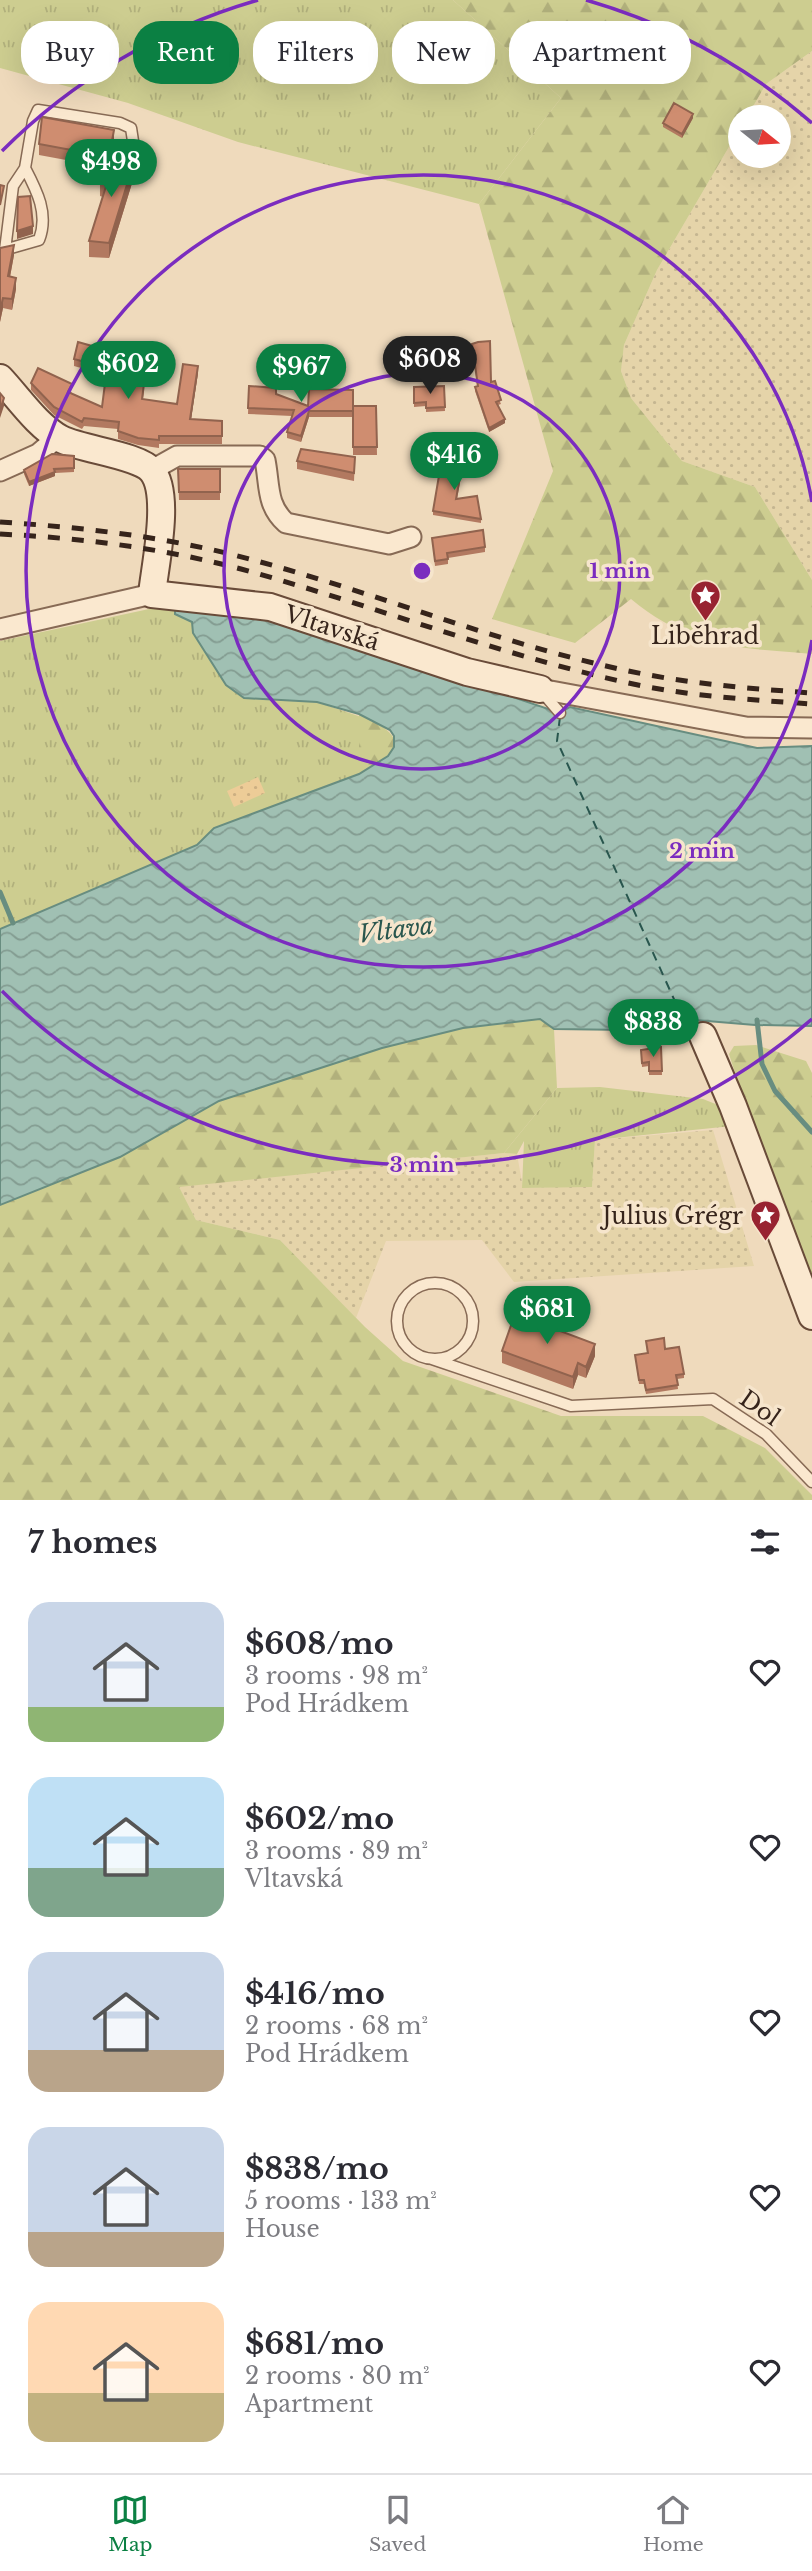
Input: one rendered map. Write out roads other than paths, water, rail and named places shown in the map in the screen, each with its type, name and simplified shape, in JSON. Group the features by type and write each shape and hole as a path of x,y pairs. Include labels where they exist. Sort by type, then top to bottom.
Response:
{"street":[{"path":"0,377 58,437 82,449 135,461 152,470 158,484 161,518 152,594 0,629"},
{"path":"0,471 38,454 58,437"},
{"path":"152,470 177,456 260,456 265,460 274,512 286,523 389,544 411,537"},
{"name":"Vltavská","path":"152,594 270,607 467,672 540,689 746,727 812,728"},
{"path":"703,1036 733,1106 812,1316"}],"lane":[{"path":"25,168 41,199 44,229 39,240 2,251 13,186 25,168 33,121 38,110 120,123 131,128 133,141 130,161"},
{"path":"540,689 560,713"},
{"path":"434,1282 457,1289 465,1296 473,1317 469,1338 463,1347 443,1358 432,1359 409,1349 397,1326 398,1313 410,1292 434,1282"},
{"name":"Dol","path":"432,1359 571,1406 713,1399 766,1434 812,1482"}],"water":[{"name":"Vltava","path":"175,610 280,619 560,713 570,707 757,748 812,746 812,1026 683,1019 628,1030 554,1029 540,1019 463,1028 382,1048 219,1101 120,1157 0,1205 0,929 197,845 214,828 359,774 388,756 394,747 394,736 390,730 359,714 317,702 244,698 226,685 193,633 192,622 175,614"}],"waterway":[{"path":"0,892 13,923"},
{"path":"757,1020 762,1064 775,1091 812,1132"}],"railway":[{"path":"0,522 57,526 170,541 279,567 489,634 595,663 690,681 812,693"},
{"path":"0,534 121,545 241,569 541,661 643,686 706,695 812,704"}],"place":[{"name":"Liběhrad","path":"705,622"},
{"name":"Julius Grégr","path":"766,1243"}]}
